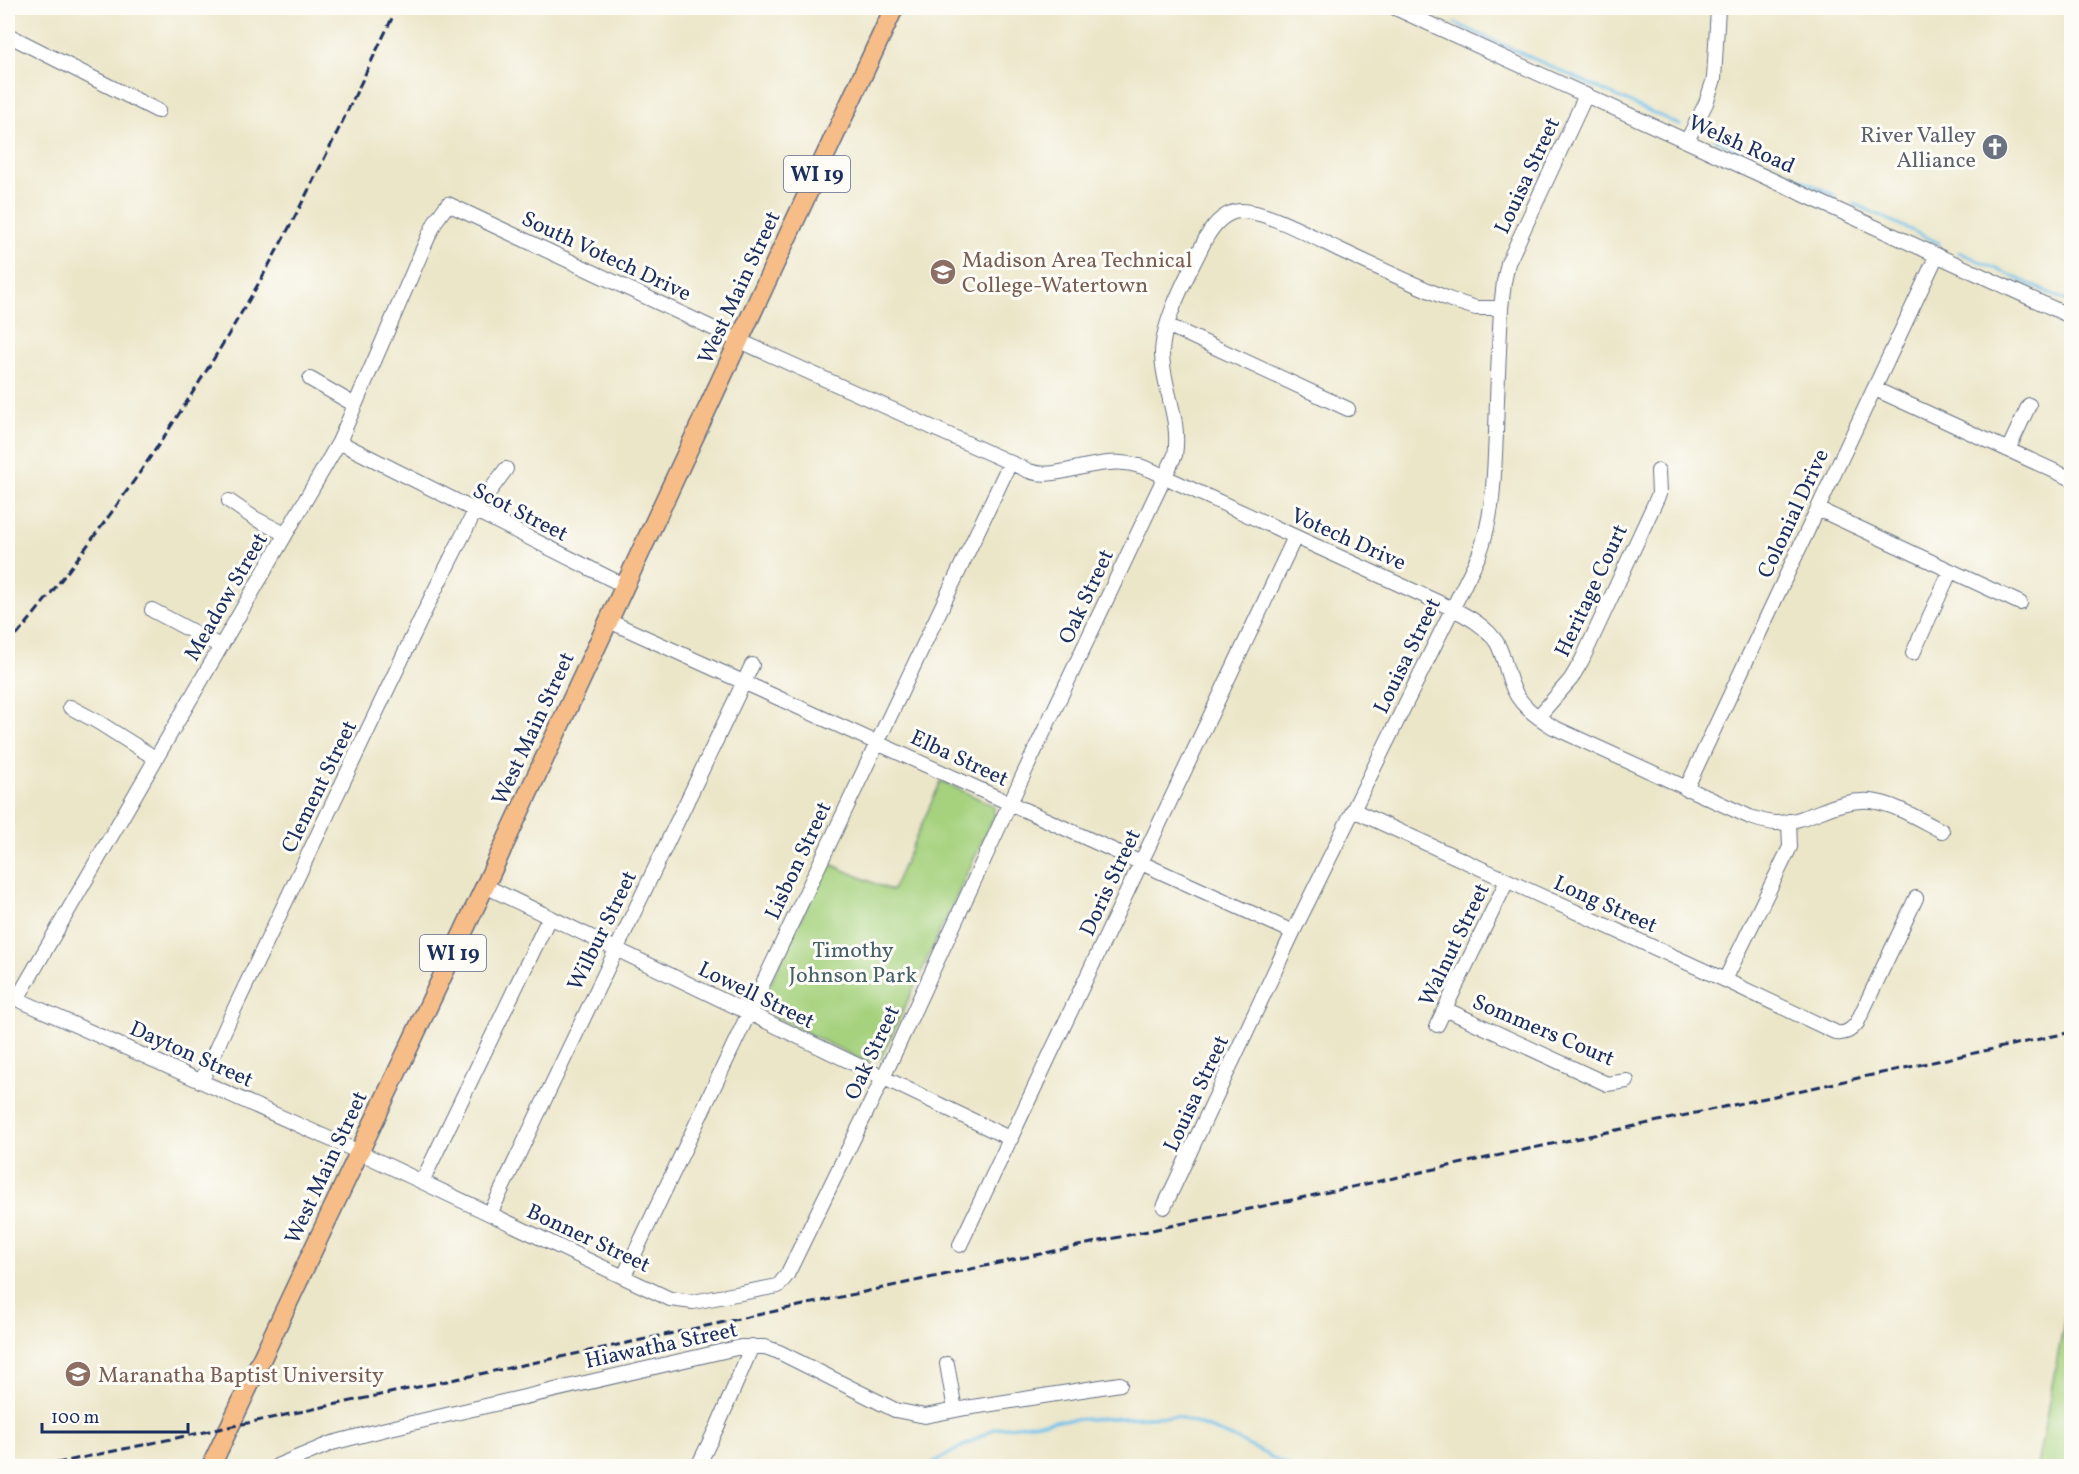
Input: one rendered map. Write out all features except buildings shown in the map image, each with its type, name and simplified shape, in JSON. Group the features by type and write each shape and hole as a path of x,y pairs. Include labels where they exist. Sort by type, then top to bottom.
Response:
{"main road":[{"name":"West Main Street","path":"211,1467 485,886 894,8"}],"street":[{"name":"Welsh Road","path":"1395,8 1937,255 2070,312"},
{"path":"1687,141 1706,103 1714,79 1718,8"},
{"path":"8,35 158,111"},
{"name":"Louisa Street","path":"1164,1207 1293,932 1479,555 1491,512 1501,308 1508,263 1586,95"},
{"name":"South Votech Drive","path":"448,204 879,404"},
{"name":"Meadow Street","path":"12,997 155,758 339,442 429,235 448,204"},
{"name":"Oak Street","path":"796,1256 883,1078 1175,455 1178,442 1176,420 1162,354 1167,325 1213,226 1229,214 1240,211 1262,215 1451,300 1476,308 1501,308"},
{"name":"Colonial Drive","path":"1686,789 1937,255"},
{"path":"1167,325 1348,409"},
{"path":"310,379 355,405"},
{"path":"1875,389 2072,479"},
{"name":"Votech Drive","path":"879,404 1040,475 1118,461 1148,468 1453,609 1473,619 1496,642 1503,655 1511,686 1518,698 1538,717 1553,727 1750,817 1776,823 1789,821 1846,802 1870,801 1894,807 1942,831"},
{"path":"2008,450 2030,405"},
{"name":"Scot Street","path":"339,442 625,586"},
{"name":"Lisbon Street","path":"624,1276 1010,463"},
{"name":"Clement Street","path":"202,1080 430,598 475,511 506,469"},
{"name":"Heritage Court","path":"1538,717 1571,679 1582,660 1659,494 1658,471"},
{"path":"229,501 254,518 285,534"},
{"path":"1818,509 2020,603"},
{"name":"Doris Street","path":"960,1245 1295,537"},
{"path":"1913,653 1950,572"},
{"path":"152,610 220,646"},
{"name":"Elba Street","path":"609,621 1293,932"},
{"name":"Wilbur Street","path":"490,1214 752,665"},
{"path":"70,707 155,758"},
{"name":"Long Street","path":"1353,810 1842,1034 1853,1028 1861,1015 1916,898"},
{"path":"1725,980 1790,847 1789,821"},
{"name":"Walnut Street","path":"1437,1025 1506,881"},
{"name":"Lowell Street","path":"485,886 1011,1139"},
{"path":"422,1182 549,918"},
{"name":"Dayton Street","path":"12,997 359,1152"},
{"name":"Sommers Court","path":"1445,1009 1607,1084 1628,1081"},
{"name":"Bonner Street","path":"359,1152 670,1299 693,1302 778,1286 787,1275 796,1256"},
{"path":"698,1467 752,1346"},
{"name":"Hiawatha Street","path":"278,1467 332,1443 386,1429 717,1351 752,1346 765,1347 779,1352 895,1410 926,1416 1119,1384"},
{"path":"947,1364 956,1410"}],"green space":[{"name":"Timothy Johnson Park","path":"941,781 990,804 994,807 994,816 881,1058 866,1062 769,1014 763,1004 764,999 828,863 892,891"},
{"path":"2071,1284 2071,1466 2037,1466"}],"waterway":[{"path":"1422,8 1437,14"},
{"path":"1455,23 1680,125"},
{"path":"1715,139 1836,196"},
{"path":"1853,203 1939,243"},
{"path":"1959,252 2065,300"},
{"path":"927,1466 994,1429 1061,1420 1177,1416 1230,1436 1289,1466"}],"railway":[{"path":"8,646 101,527 159,444 214,358 262,278 302,202 397,8"},
{"path":"43,1466 627,1343 2072,1032"}],"place":[{"name":"River Valley Alliance","path":"1995,147"},
{"name":"Madison Area Technical College-Watertown","path":"943,272"},
{"name":"Maranatha Baptist University","path":"78,1374"}]}
